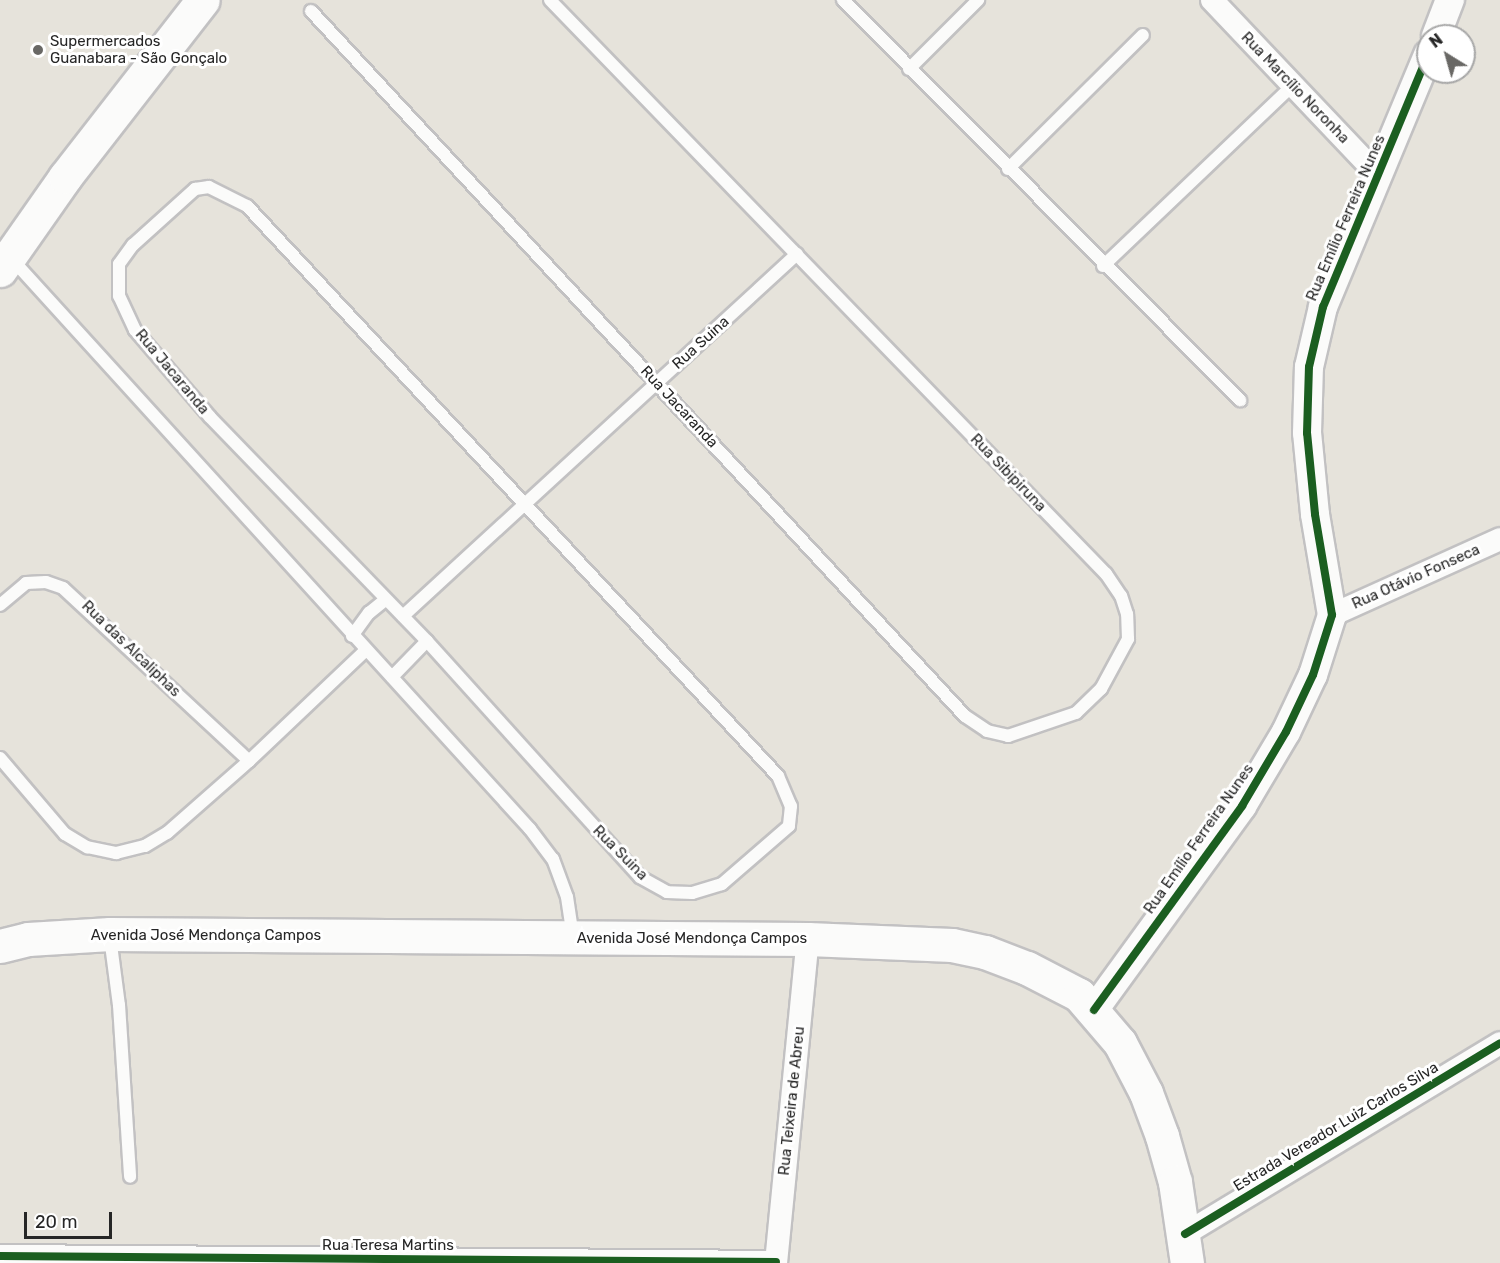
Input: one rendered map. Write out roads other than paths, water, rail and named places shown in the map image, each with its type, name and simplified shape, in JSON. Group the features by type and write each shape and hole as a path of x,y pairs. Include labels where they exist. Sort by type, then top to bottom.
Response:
{"main road":[{"path":"5,263 65,177 203,0"},
{"name":"Avenida José Mendonça Campos","path":"0,946 28,939 110,934 808,939 952,945 985,952 1027,968 1080,995 1120,1043 1146,1093 1172,1173 1186,1249"}],"street":[{"name":"Rua Marcílio Noronha","path":"1212,0 1379,176"},
{"path":"1441,24 1450,0"},
{"name":"Rua Emílio Ferreira Nunes","path":"1094,1010 1242,806 1286,732 1313,675 1332,615 1308,444 1309,367 1323,307 1416,84"},
{"name":"Rua Otávio Fonseca","path":"1332,615 1500,539"},
{"name":"Rua Teixeira de Abreu","path":"776,1263 808,939"},
{"name":"Estrada Vereador Luiz Carlos Silva","path":"1186,1249 1500,1043"},
{"name":"Rua Teresa Martins","path":"0,1256 776,1263"}],"lane":[{"path":"550,0 797,254"},
{"path":"843,0 1103,266 1240,400"},
{"path":"909,69 978,0"},
{"name":"Rua Jacaranda","path":"311,11 965,716 987,731 1008,736 1076,713"},
{"path":"1008,169 1143,35"},
{"path":"1103,266 1292,86"},
{"name":"Rua Jacaranda","path":"403,616 210,417 131,322 119,296 119,264 133,246 195,189 209,187 247,206 525,504"},
{"name":"Rua Suina","path":"525,504 778,776 791,806 789,826 722,884 692,893 667,892 640,878 403,616 797,254"},
{"name":"Rua Sibipiruna","path":"797,254 1106,574 1121,596 1127,614 1128,639 1101,690 1076,713"},
{"path":"5,263 365,651 393,677 552,859 567,897 573,938"},
{"name":"Rua das Alcaliphas","path":"0,605 26,583 46,582 63,588 249,761"},
{"path":"352,636 369,613 385,600"},
{"path":"393,677 428,641"},
{"path":"0,758 65,834 87,847 116,853 145,846 167,833 249,761 365,651"},
{"path":"110,934 119,1005 130,1178"}],"place":[{"name":"Supermercados Guanabara - São Gonçalo","path":"38,50"}]}
